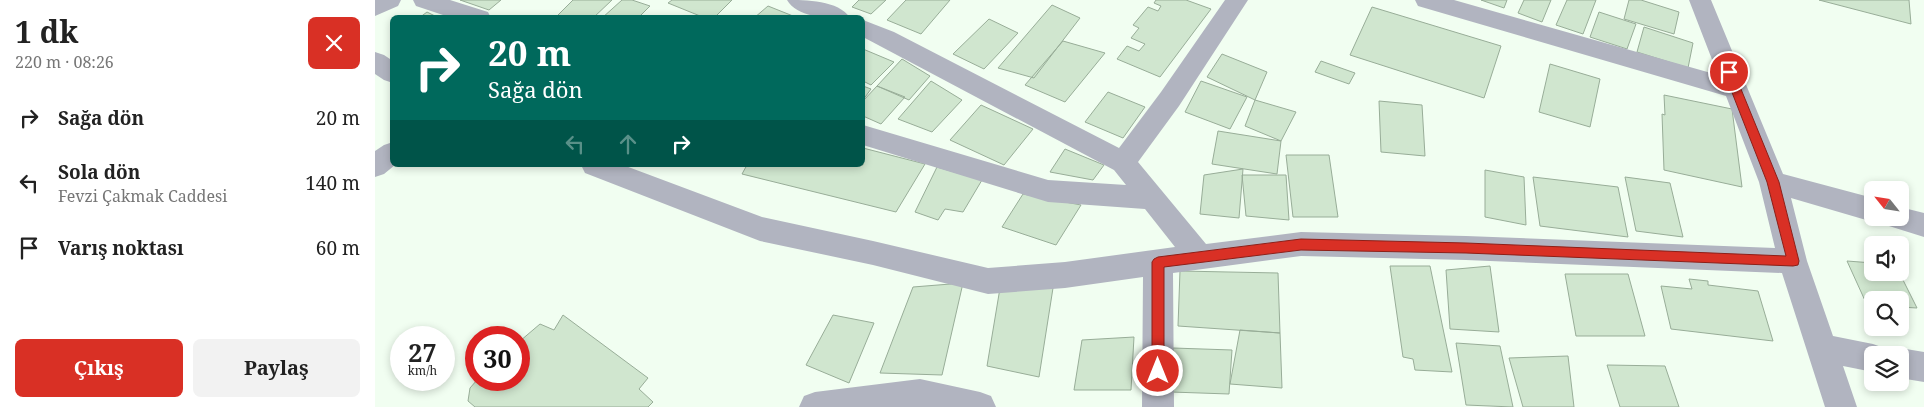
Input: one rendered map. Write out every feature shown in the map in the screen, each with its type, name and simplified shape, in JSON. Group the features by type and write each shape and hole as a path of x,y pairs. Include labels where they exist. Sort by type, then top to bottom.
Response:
{"street":[{"path":"375,8 390,0"},
{"path":"424,0 472,15"},
{"path":"798,0 832,15"},
{"path":"1123,162 1170,99 1237,0"},
{"path":"1426,0 1737,90"},
{"path":"1700,0 1773,182 1793,261 1841,407"},
{"path":"865,29 886,38 1123,162 1200,257"},
{"path":"375,61 390,72"},
{"path":"865,136 1048,191 1152,198"},
{"path":"375,166 390,154"},
{"path":"599,167 760,229 873,253 989,282 1065,275 1301,244 1466,248 1793,261"},
{"path":"1773,182 1864,207"},
{"path":"1909,221 1924,225"},
{"path":"1158,262 1158,407"},
{"path":"1822,348 1864,356"},
{"path":"1909,364 1924,367"},
{"path":"815,407 919,394 980,407"}],"building":[{"path":"460,0 501,0 489,10"},
{"path":"573,0 612,0 596,15 558,15"},
{"path":"622,0 632,0 650,6 641,15 605,15"},
{"path":"672,0 732,0 717,15 698,15 668,3"},
{"path":"859,0 886,0 871,14 852,7"},
{"path":"906,0 950,0 921,34 887,20"},
{"path":"1156,0 1186,0 1211,9 1160,77 1117,59 1127,46 1139,51 1145,44 1131,38 1139,28 1133,25 1148,7 1158,11 1161,6 1154,3"},
{"path":"1481,0 1507,0 1504,8"},
{"path":"1524,0 1551,0 1542,22 1518,13"},
{"path":"1567,0 1596,0 1583,34 1556,25"},
{"path":"1629,0 1641,0 1679,12 1674,34 1624,19"},
{"path":"1819,0 1909,0 1911,24"},
{"path":"1052,5 1080,18 1034,78 998,68"},
{"path":"768,6 790,15 758,15"},
{"path":"1372,7 1501,46 1484,98 1350,55"},
{"path":"1599,12 1636,24 1627,49 1590,37"},
{"path":"989,19 1018,33 984,69 953,54"},
{"path":"1644,27 1693,43 1688,68 1637,52"},
{"path":"1063,41 1105,53 1065,102 1025,85"},
{"path":"865,50 894,62 871,85 865,82"},
{"path":"1222,54 1267,72 1255,100 1207,77"},
{"path":"902,59 930,76 909,100 877,86"},
{"path":"1321,61 1355,73 1349,84 1315,72"},
{"path":"1550,64 1600,79 1590,127 1539,112"},
{"path":"931,81 962,100 932,132 898,119"},
{"path":"1201,81 1247,97 1230,129 1185,112"},
{"path":"877,86 905,97 881,124 865,117 865,99"},
{"path":"865,87 871,89 865,97"},
{"path":"1108,92 1145,107 1123,138 1085,122"},
{"path":"1664,95 1732,109 1742,187 1664,170 1662,114 1665,115"},
{"path":"1255,100 1296,112 1281,141 1245,126"},
{"path":"1379,101 1422,105 1425,156 1381,152"},
{"path":"981,105 1033,129 1004,165 950,140"},
{"path":"1218,131 1281,141 1277,174 1212,164"},
{"path":"865,149 925,164 896,212 742,174 746,167 865,167"},
{"path":"1065,149 1104,165 1093,180 1050,172"},
{"path":"1286,155 1329,155 1338,217 1293,217"},
{"path":"937,167 982,180 963,212 945,209 938,220 915,212"},
{"path":"1243,169 1239,218 1200,214 1204,175"},
{"path":"1485,170 1524,177 1526,225 1485,217"},
{"path":"1242,175 1286,175 1289,220 1246,216"},
{"path":"1533,177 1618,187 1628,237 1540,226"},
{"path":"1625,177 1670,183 1683,237 1636,231"},
{"path":"1023,194 1081,205 1056,245 1002,227"},
{"path":"1847,261 1864,262 1864,281 1904,281 1908,291 1864,291 1864,298"},
{"path":"1390,266 1430,266 1452,372 1415,370 1413,359 1403,357"},
{"path":"1490,266 1499,332 1450,329 1446,270"},
{"path":"1180,271 1278,273 1280,333 1178,326"},
{"path":"1565,274 1628,274 1645,336 1576,336"},
{"path":"1689,279 1708,281 1708,285 1758,291 1773,341 1671,329 1661,286 1692,289"},
{"path":"963,283 942,375 880,373 913,287"},
{"path":"1000,288 1053,288 1039,377 987,366"},
{"path":"1909,292 1917,308 1909,308"},
{"path":"563,315 648,378 639,389 653,402 648,407 475,407 468,401 470,391 530,391 530,332 540,324 554,330"},
{"path":"833,315 874,323 849,383 806,365"},
{"path":"1240,330 1280,333 1282,388 1230,384"},
{"path":"1134,337 1131,390 1074,390 1082,340"},
{"path":"1456,343 1500,346 1513,407 1466,405"},
{"path":"1173,348 1232,350 1229,394 1171,392"},
{"path":"1568,356 1574,407 1523,407 1509,358"},
{"path":"1607,365 1665,366 1679,407 1620,407"}],"route":[{"path":"1158,371 1158,262 1301,244 1466,248 1793,261 1773,182 1729,72"}]}
